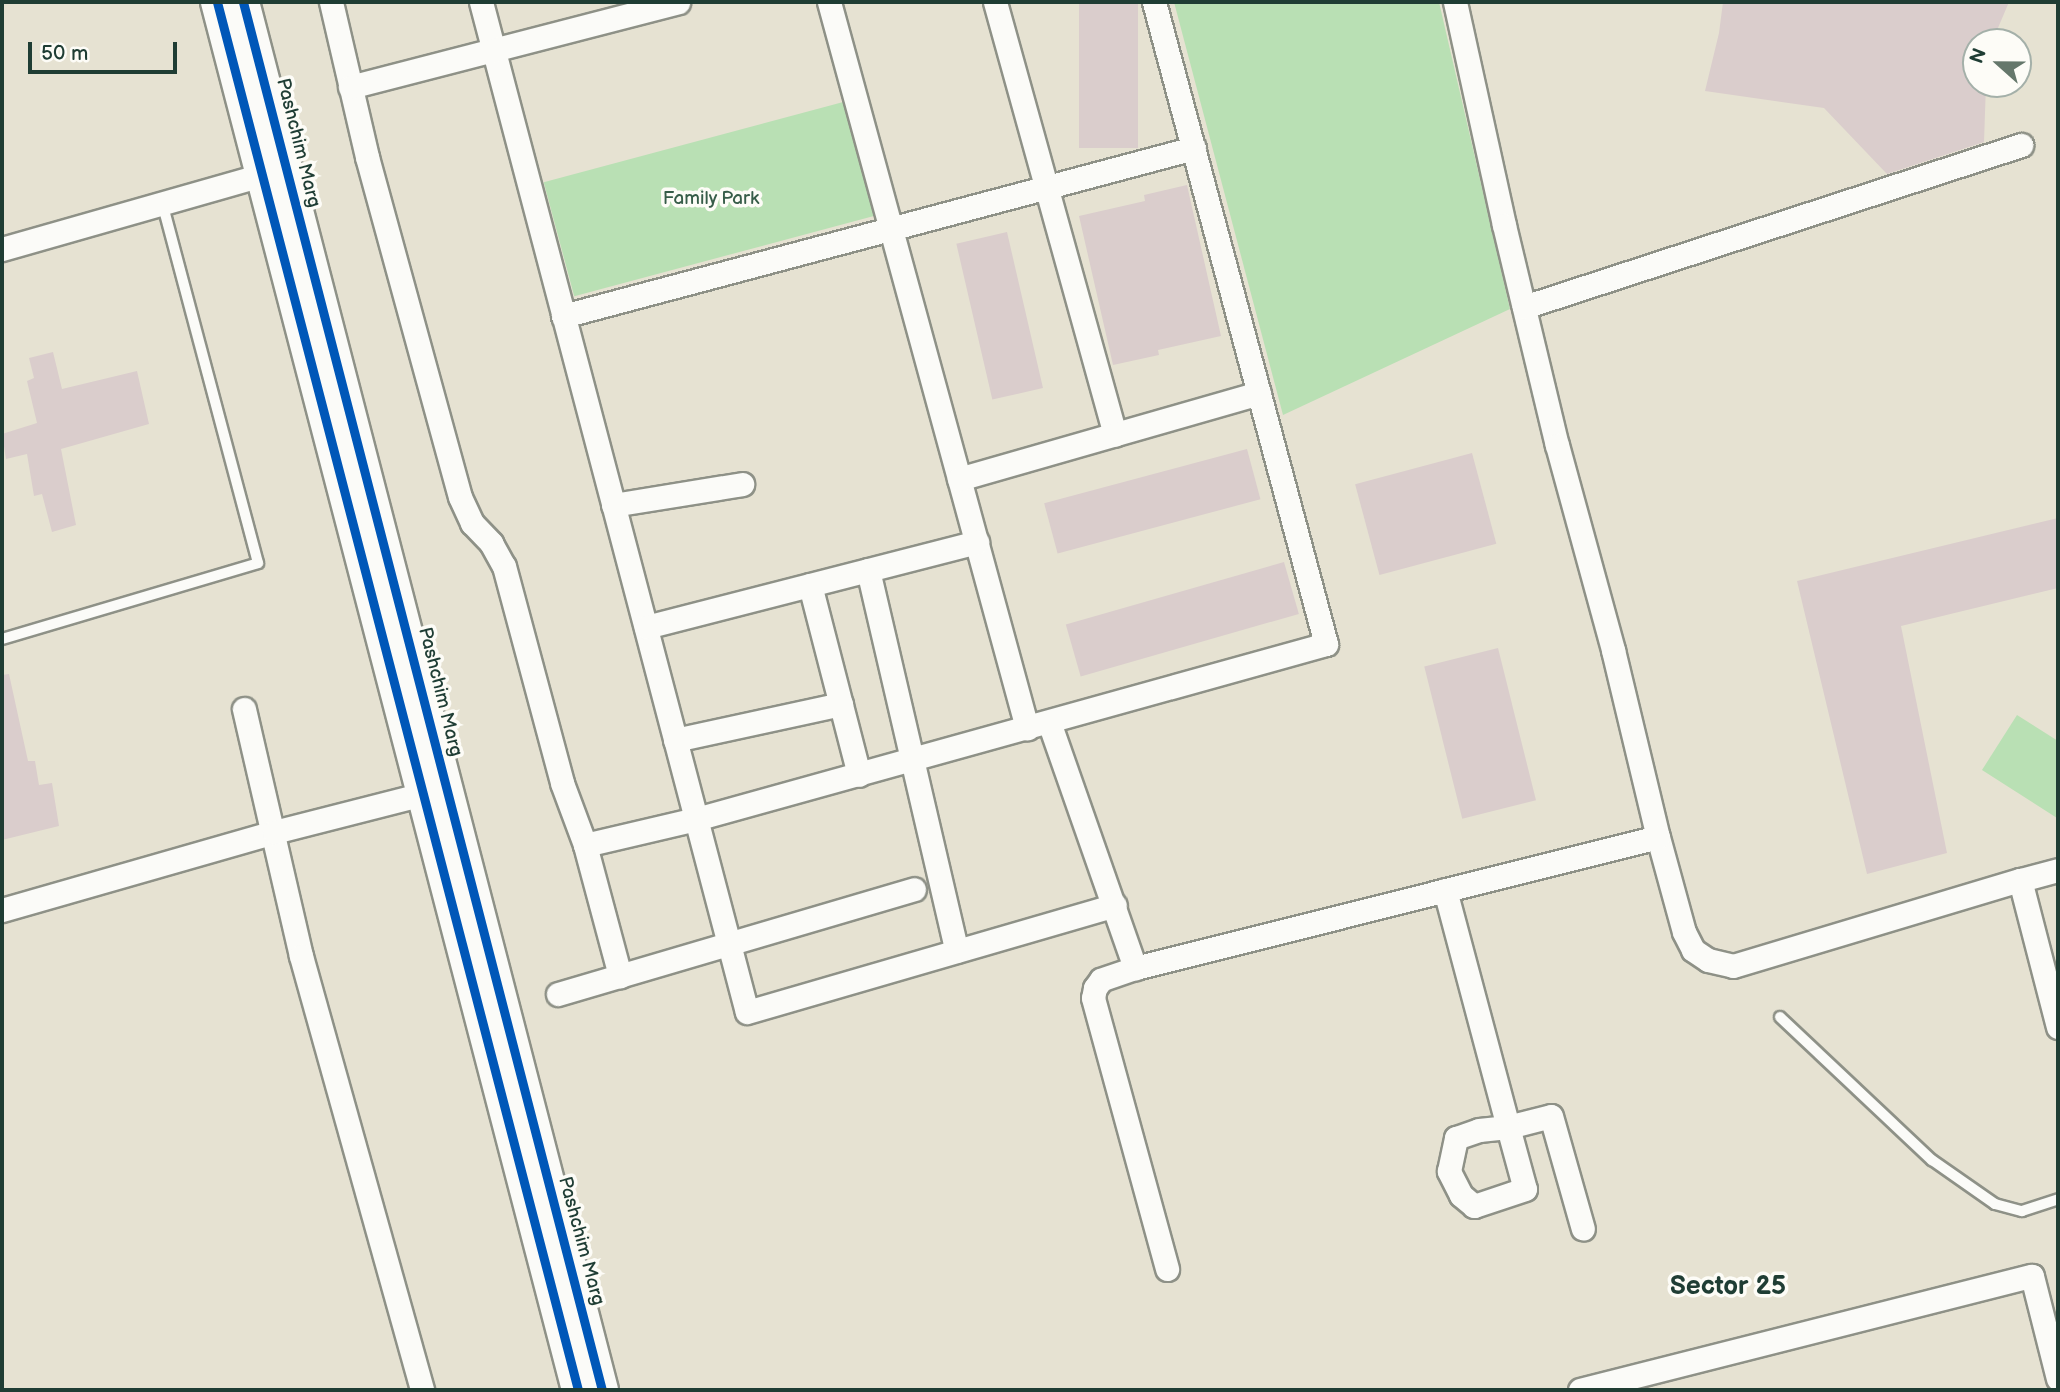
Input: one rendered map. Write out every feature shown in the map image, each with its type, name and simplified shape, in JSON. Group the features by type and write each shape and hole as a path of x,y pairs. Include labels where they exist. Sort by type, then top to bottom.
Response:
{"main road":[{"path":"217,2 274,172 423,794 578,1390"},
{"name":"Pashchim Marg","path":"243,2 274,172 602,1390"}],"street":[{"path":"331,2 350,87 460,497 472,523 491,543 504,566 562,783 585,845 620,976"},
{"path":"481,2 747,1012 1115,905"},
{"path":"350,87 678,2"},
{"path":"829,2 977,542 1038,725 1115,905 1135,968"},
{"path":"995,2 1044,188 1115,435"},
{"path":"585,845 696,819 859,775 1326,644 1154,2"},
{"path":"1455,2 1557,445 1614,650 1658,837 1684,932 1693,950 1709,960 1733,966 2058,870"},
{"path":"1524,307 2021,145"},
{"path":"564,316 1194,148"},
{"path":"2,249 274,172"},
{"path":"960,479 1259,393"},
{"path":"614,505 742,484"},
{"path":"646,627 977,542"},
{"path":"868,570 915,759 957,951"},
{"path":"810,585 859,775"},
{"path":"675,740 841,704"},
{"path":"244,709 301,956 422,1390"},
{"path":"2,910 274,832 423,794"},
{"path":"1167,1269 1093,998 1101,979 1135,968 1658,837"},
{"path":"2020,880 2058,1027"},
{"path":"558,994 914,889"},
{"path":"1445,890 1508,1127 1551,1116 1584,1230"},
{"path":"1580,1390 2032,1276 2058,1379"}],"lane":[{"path":"2,639 258,563 162,203"},
{"path":"1780,1017 1933,1160 1995,1204 2022,1211 2058,1199"}],"green space":[{"path":"1174,2 1439,2 1510,309 1283,415"},
{"name":"Family Park","path":"847,101 878,215 574,296 544,182"},
{"path":"2017,715 2058,741 2057,818 1982,770"}],"building":[{"path":"1079,2 1138,2 1138,148 1079,148"},
{"path":"1723,2 2009,2 1998,28 1962,28 1962,98 1986,98 1984,142 1887,174 1824,108 1705,91 1719,33"},
{"path":"1187,185 1221,336 1158,350 1159,355 1113,365 1079,216 1145,201 1144,195"},
{"path":"1007,232 1043,388 992,400 956,244"},
{"path":"53,352 62,389 137,371 149,424 61,449 76,525 52,532 42,494 34,496 27,454 6,459 2,434 37,423 27,381 34,378 29,358"},
{"path":"1247,449 1260,499 1058,554 1044,503"},
{"path":"1472,453 1496,544 1379,575 1355,484"},
{"path":"2058,518 2058,588 1901,626 1947,853 1867,874 1797,581"},
{"path":"1284,562 1299,614 1081,676 1066,625"},
{"path":"1498,648 1536,800 1462,819 1424,666"},
{"path":"9,674 28,761 35,761 39,785 52,783 59,826 2,840 2,675"}],"cycle path":[{"path":"217,2 578,1390"},
{"path":"243,2 602,1390"}],"district":[{"name":"Sector 25","path":"1728,1287"}]}
